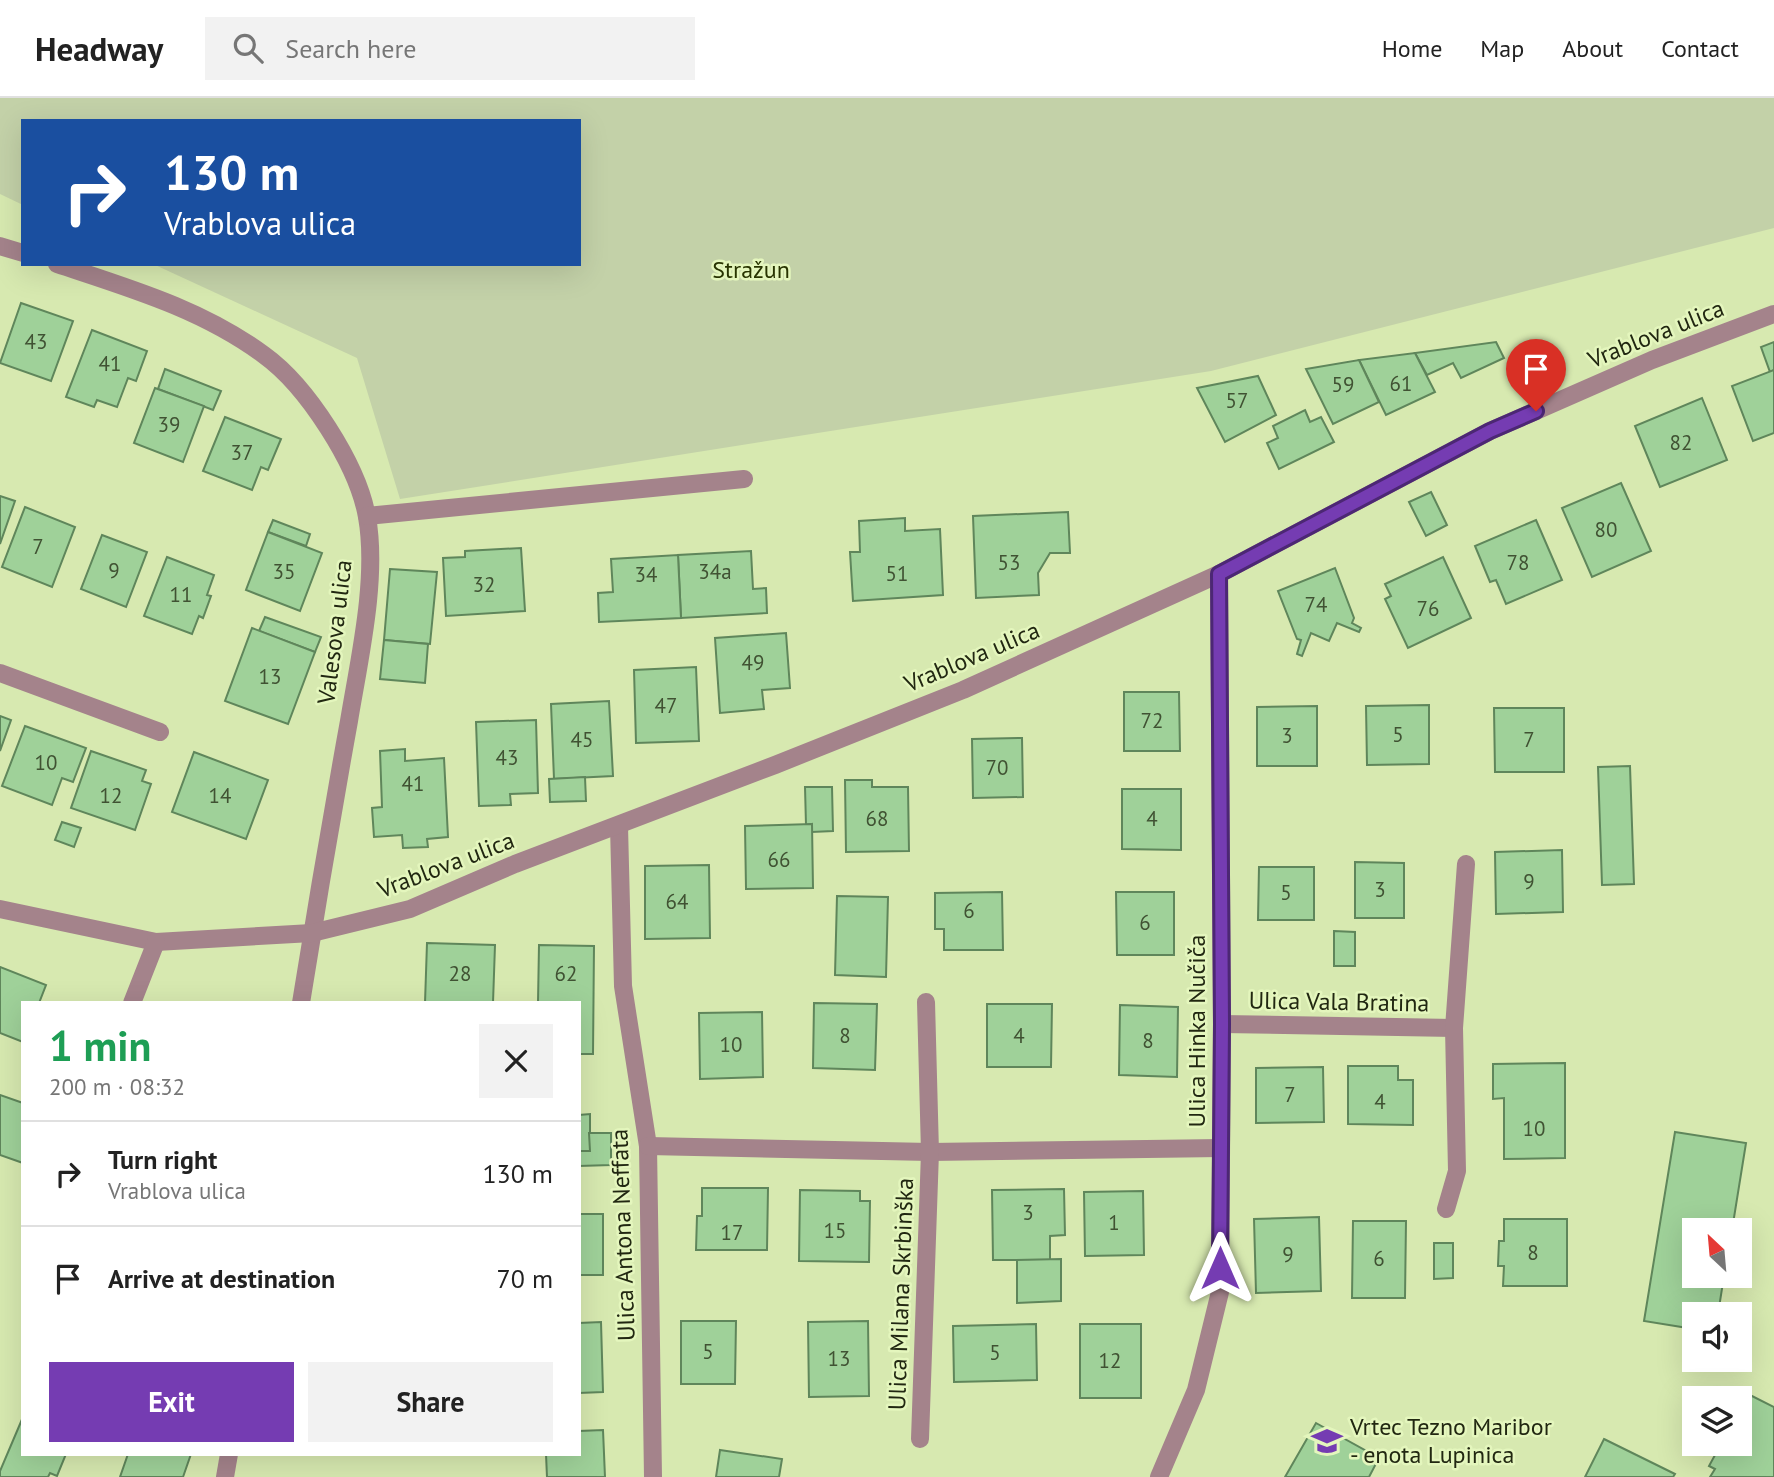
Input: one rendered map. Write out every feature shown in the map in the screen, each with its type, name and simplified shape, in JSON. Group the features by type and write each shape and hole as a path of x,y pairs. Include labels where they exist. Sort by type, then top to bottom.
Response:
{"street":[{"path":"0,246 21,252"},
{"name":"Valesova ulica","path":"63,266 163,299 233,333 267,356 305,395 354,472 367,516 369,548 366,617 301,1001"},
{"name":"Vrablova ulica","path":"0,909 156,942 312,933 410,909 516,864 963,690 1219,574 1490,431 1651,360 1774,314"},
{"path":"367,516 744,479"},
{"name":"Ulica Hinka Nučiča","path":"1159,1477 1196,1390 1220,1292 1222,1024 1219,574"},
{"path":"0,673 160,732"},
{"name":"Ulica Antona Neffata","path":"619,826 623,986 648,1146 653,1477"},
{"name":"Ulica Vala Bratina","path":"1446,1209 1457,1171 1454,1028 1466,864"},
{"path":"133,1001 156,942"},
{"name":"Ulica Milana Skrbinška","path":"920,1439 930,1152 926,1002"},
{"name":"Ulica Vala Bratina","path":"1222,1024 1454,1028"},
{"name":"Ulica Milana Skrbinška","path":"648,1146 930,1152 1221,1148"},
{"path":"225,1477 229,1456"}],"green space":[{"name":"Stražun","path":"0,98 1774,98 1774,228 1211,371 400,499 357,358 157,266 581,266 581,119 21,119 21,204 0,194"}],"building":[{"path":"21,303 73,321 51,381 0,363"},
{"path":"92,330 147,351 136,381 128,378 117,407 97,400 94,407 66,397"},
{"path":"1496,342 1504,358 1461,378 1453,363 1427,375 1415,353"},
{"path":"1774,342 1774,370 1770,372 1761,347"},
{"path":"1415,353 1435,392 1386,415 1359,360"},
{"path":"1359,360 1379,402 1333,424 1306,369"},
{"path":"165,369 221,391 213,410 158,389"},
{"path":"1774,370 1774,433 1753,441 1732,386"},
{"path":"1258,376 1276,415 1225,442 1197,388"},
{"path":"155,388 204,406 183,462 134,443"},
{"path":"1702,398 1727,460 1660,487 1635,426"},
{"path":"1305,410 1310,422 1321,417 1334,442 1279,469 1267,443 1278,438 1273,426"},
{"path":"225,417 281,439 268,470 261,467 252,490 203,471"},
{"path":"1621,483 1651,551 1592,577 1562,508"},
{"path":"1431,492 1447,525 1426,536 1409,502"},
{"path":"0,496 15,501 0,544"},
{"path":"25,507 75,527 52,587 2,567"},
{"path":"1068,512 1070,553 1050,553 1038,573 1039,595 976,598 973,516"},
{"path":"905,518 905,531 940,529 943,595 853,601 850,552 860,552 859,521"},
{"path":"273,520 310,534 306,546 268,532"},
{"path":"1536,520 1562,580 1506,604 1496,580 1490,582 1475,546"},
{"path":"268,532 322,553 300,611 246,590"},
{"path":"102,535 147,552 126,607 81,589"},
{"path":"521,548 525,611 446,616 443,558 465,557 465,551"},
{"path":"751,551 753,589 766,588 767,613 681,618 678,555"},
{"path":"678,555 681,618 599,622 598,593 613,592 611,559"},
{"path":"167,557 214,575 207,595 211,596 203,618 199,616 192,634 144,616"},
{"path":"1443,557 1471,618 1408,648 1385,599 1391,596 1385,584"},
{"path":"1335,568 1354,618 1352,623 1361,628 1359,632 1337,623 1329,641 1311,633 1302,656 1297,654 1301,640 1297,639 1278,591"},
{"path":"390,569 437,572 430,644 384,640"},
{"path":"265,617 321,637 315,652 259,631"},
{"path":"252,628 315,652 288,724 225,701"},
{"path":"786,633 790,688 762,690 764,709 720,713 715,638"},
{"path":"384,640 428,644 425,683 380,679"},
{"path":"696,667 699,741 636,743 634,670"},
{"path":"1124,692 1179,692 1180,751 1124,751"},
{"path":"609,701 613,776 554,779 551,704"},
{"path":"1429,705 1429,764 1367,765 1366,706"},
{"path":"1317,706 1317,766 1257,766 1257,707"},
{"path":"1494,708 1564,708 1564,772 1495,772"},
{"path":"0,716 11,720 0,751"},
{"path":"536,720 538,793 510,794 511,805 479,806 476,722"},
{"path":"25,726 86,748 73,782 62,778 52,805 2,786"},
{"path":"1022,738 1023,797 973,798 972,739"},
{"path":"405,749 405,761 444,758 448,837 427,839 428,847 403,848 402,835 374,837 372,808 382,807 380,751"},
{"path":"91,751 146,770 142,781 151,784 135,830 71,808"},
{"path":"194,752 268,780 246,839 172,812"},
{"path":"1630,766 1634,884 1602,885 1598,767"},
{"path":"585,777 586,801 550,802 549,779"},
{"path":"845,780 872,780 872,787 908,787 909,851 846,852"},
{"path":"805,787 832,787 833,831 812,832 812,824 806,825"},
{"path":"1122,789 1181,789 1181,850 1122,849"},
{"path":"62,822 81,828 74,847 55,840"},
{"path":"812,824 813,888 746,889 745,826"},
{"path":"1562,850 1563,912 1496,914 1495,852"},
{"path":"1355,862 1404,863 1404,918 1355,918"},
{"path":"709,865 710,938 645,939 645,866"},
{"path":"1259,867 1314,867 1314,920 1258,920"},
{"path":"1002,892 1003,950 944,950 944,929 935,929 935,893"},
{"path":"1116,892 1174,892 1174,955 1117,955"},
{"path":"837,896 888,897 886,977 835,975"},
{"path":"1334,931 1355,932 1355,966 1334,966"},
{"path":"427,943 495,945 493,1001 425,1001"},
{"path":"539,945 594,946 593,1054 581,1054 581,1001 538,1001"},
{"path":"0,967 46,985 40,1001 21,1001 21,1041 0,1033"},
{"path":"814,1003 877,1004 875,1070 813,1068"},
{"path":"987,1004 1052,1004 1051,1067 987,1067"},
{"path":"1120,1005 1178,1007 1177,1077 1119,1075"},
{"path":"762,1012 763,1077 700,1079 699,1013"},
{"path":"1565,1063 1565,1158 1504,1159 1504,1098 1493,1099 1493,1064"},
{"path":"1348,1066 1398,1066 1398,1080 1413,1080 1413,1125 1348,1124"},
{"path":"1323,1067 1324,1122 1256,1123 1256,1068"},
{"path":"0,1095 21,1102 21,1162 0,1155"},
{"path":"590,1114 590,1151 581,1151 581,1115"},
{"path":"1675,1132 1746,1143 1734,1218 1682,1218 1682,1288 1722,1288 1720,1302 1682,1302 1682,1327 1644,1321"},
{"path":"589,1133 611,1133 611,1165 581,1166 581,1151 590,1151"},
{"path":"702,1188 768,1188 767,1250 696,1250 697,1216 702,1216"},
{"path":"1064,1189 1065,1235 1050,1236 1050,1260 993,1260 992,1190"},
{"path":"800,1190 860,1191 860,1201 870,1201 869,1262 799,1261"},
{"path":"1143,1191 1144,1255 1085,1256 1084,1192"},
{"path":"581,1214 603,1214 603,1275 581,1275"},
{"path":"1319,1217 1321,1291 1256,1293 1254,1219"},
{"path":"1504,1219 1567,1219 1567,1286 1503,1286 1504,1266 1498,1266 1499,1241 1504,1241"},
{"path":"1353,1221 1406,1221 1405,1298 1352,1298"},
{"path":"1434,1243 1453,1243 1453,1278 1434,1279"},
{"path":"1061,1259 1061,1301 1017,1303 1017,1260"},
{"path":"681,1321 736,1321 735,1384 681,1384"},
{"path":"868,1321 869,1396 809,1397 808,1322"},
{"path":"601,1322 603,1392 581,1393 581,1323"},
{"path":"1036,1324 1037,1380 954,1382 953,1326"},
{"path":"1080,1324 1141,1324 1141,1398 1080,1398"},
{"path":"1752,1396 1774,1407 1774,1477 1710,1477 1715,1469 1709,1466 1714,1456 1752,1456"},
{"path":"21,1422 21,1456 65,1456 57,1476 50,1473 48,1477 0,1477 0,1471"},
{"name":"Vrtec Tezno Maribor - enota Lupinica","path":"1316,1423 1379,1458 1369,1477 1285,1477"},
{"path":"603,1430 605,1477 547,1477 546,1456 581,1456 581,1431"},
{"path":"1604,1439 1675,1474 1673,1477 1585,1477"},
{"path":"720,1450 782,1459 779,1477 716,1477"},
{"path":"127,1456 190,1456 183,1477 120,1477"}],"place":[{"name":"Vrtec Tezno Maribor - enota Lupinica","path":"1327,1441"}],"route":[{"path":"1220,1268 1222,1024 1219,574 1490,431 1536,411"}]}
